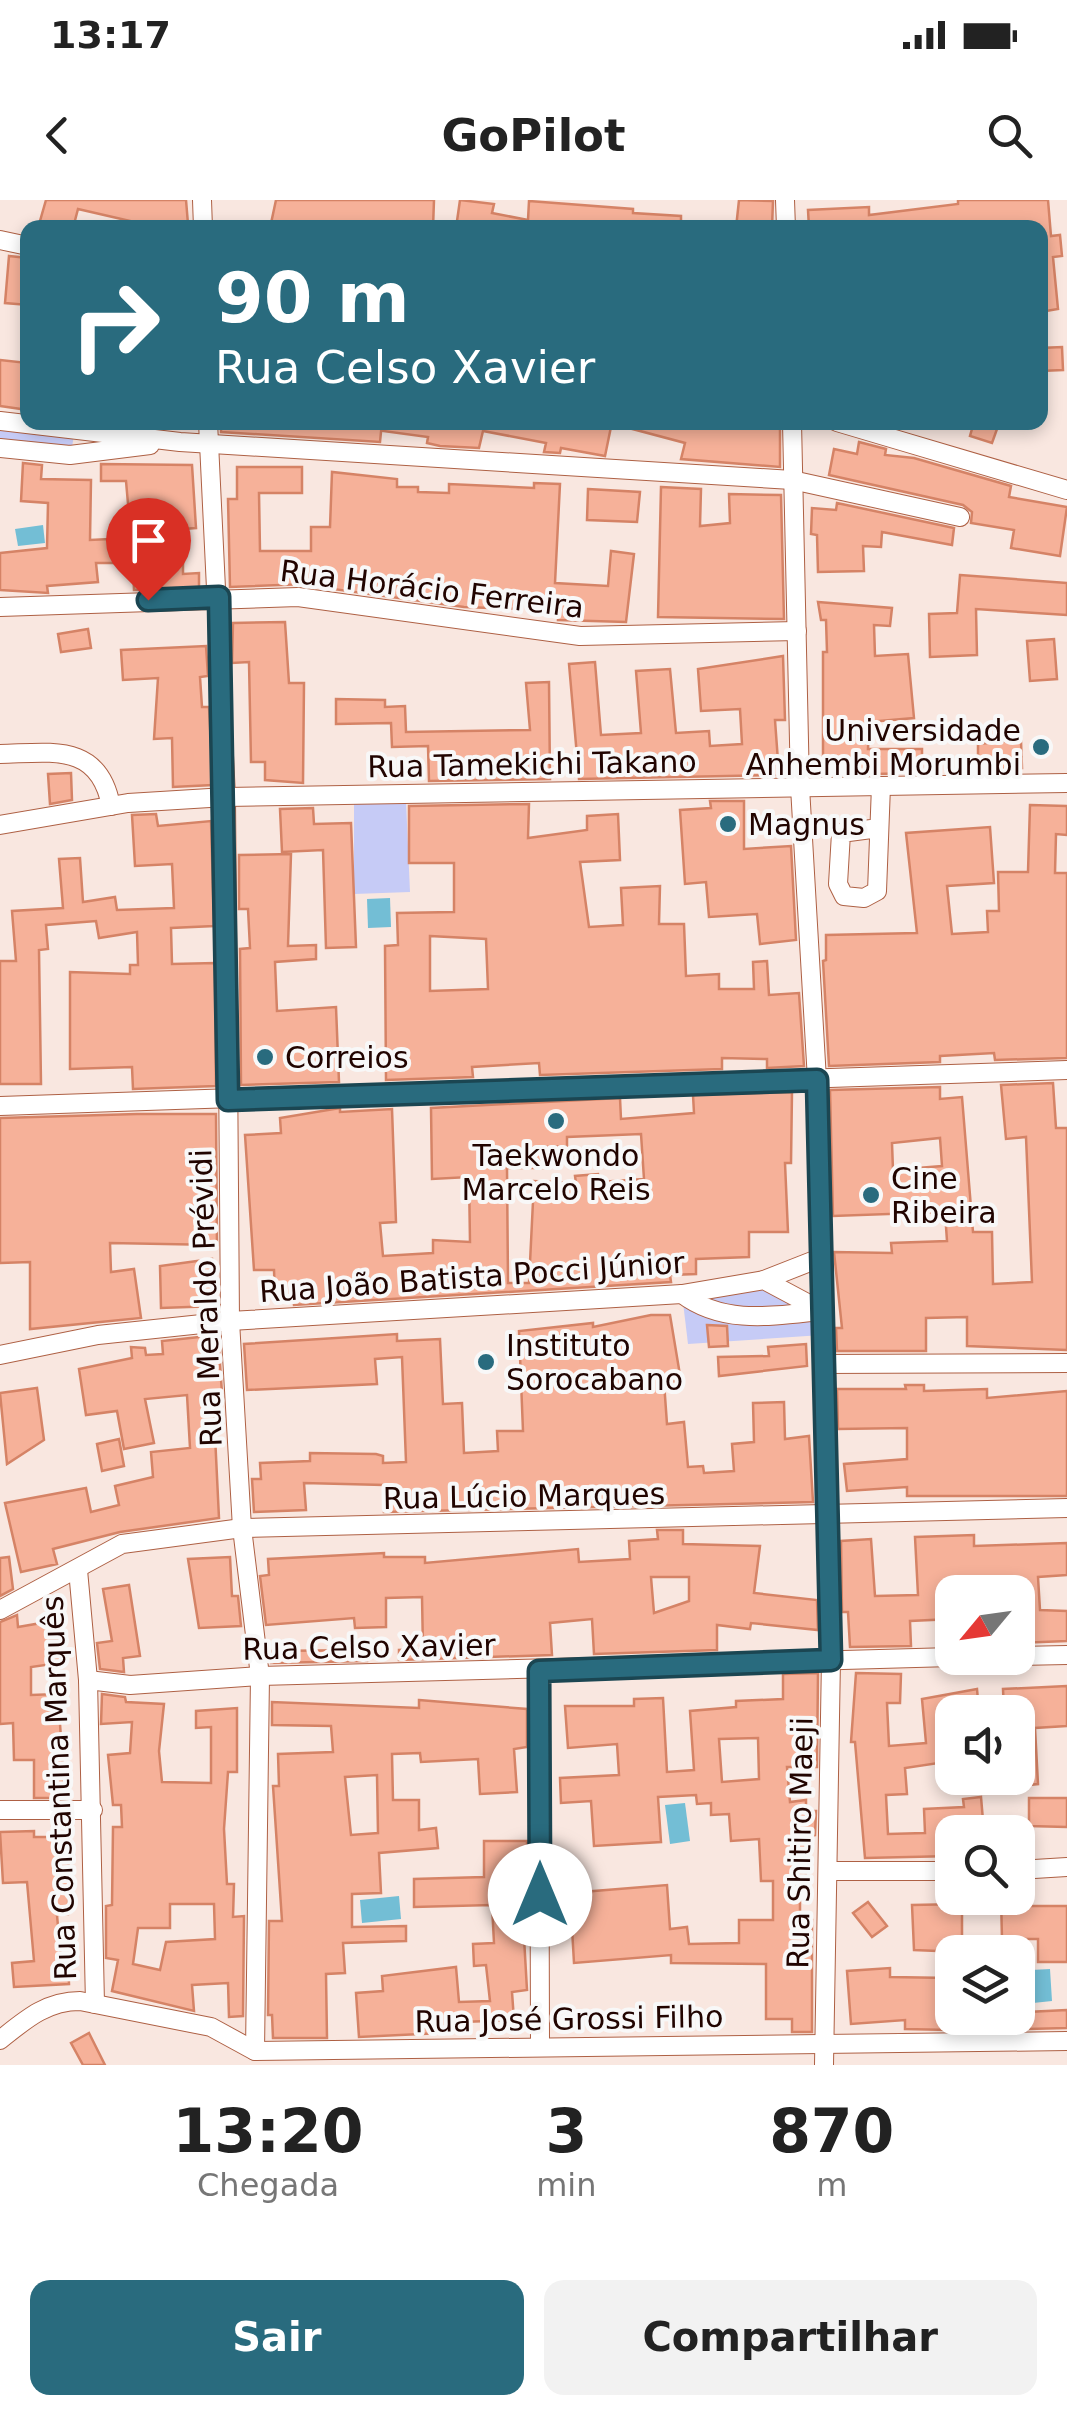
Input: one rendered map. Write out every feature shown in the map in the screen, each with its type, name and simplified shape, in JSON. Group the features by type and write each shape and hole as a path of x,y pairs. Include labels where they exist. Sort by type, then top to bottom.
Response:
{"street":[{"path":"72,430 180,442 792,480 960,517"},
{"name":"Rua Meraldo Prévidi","path":"208,430 219,597 226,797 230,1321 242,1528 260,1676 250,2055"},
{"name":"Rua Shitiro Maeji","path":"792,430 800,787 817,1080 831,1660 824,2065"},
{"path":"863,430 1067,490"},
{"path":"0,448 91,454 180,442"},
{"name":"Rua Horácio Ferreira","path":"0,607 298,597 580,636 796,631"},
{"path":"0,754 71,754 98,772 108,787 111,806"},
{"name":"Rua Tamekichi Takano","path":"0,825 111,806 226,797 1067,783"},
{"path":"879,828 881,786"},
{"path":"0,1106 1067,1070"},
{"name":"Rua João Batista Pocci Júnior","path":"0,1355 98,1335 230,1321 682,1294 764,1280 820,1258"},
{"path":"764,1280 822,1311"},
{"path":"682,1294 704,1308 732,1315 822,1311"},
{"path":"823,1364 1067,1364"},
{"name":"Rua Lúcio Marques","path":"0,1610 78,1570 98,1554 138,1539 242,1528 1067,1508"},
{"name":"Rua Constantina Marquês","path":"78,1570 88,1680 92,1810 88,2002"},
{"path":"1035,1656 1067,1655"},
{"name":"Rua Celso Xavier","path":"88,1680 130,1685 260,1676 935,1657"},
{"path":"539,1671 540,2044"},
{"path":"0,1810 92,1810"},
{"path":"1035,1869 1067,1867"},
{"path":"829,1872 935,1870"},
{"path":"0,2040 34,2013 65,2001 88,2002"},
{"name":"Rua José Grossi Filho","path":"88,2002 211,2027 250,2055 540,2044 1067,2041"},
{"path":"622,2065 625,2045"}],"shaded area":[{"path":"0,428 74,435 72,447 0,441"},
{"path":"43,525 45,543 18,546 15,529"},
{"path":"406,801 410,892 354,894 354,802"},
{"path":"390,898 391,927 368,928 367,899"},
{"path":"764,1280 822,1311 822,1335 688,1344 682,1294"},
{"path":"685,1803 690,1841 670,1844 665,1805"},
{"path":"399,1896 401,1919 362,1923 360,1900"},
{"path":"1050,1969 1052,2001 1035,2003 1035,1970"}],"building":[{"path":"46,200 186,200 188,220 126,220 78,209 75,220 40,220"},
{"path":"276,200 434,200 433,220 272,220"},
{"path":"460,200 494,204 492,213 528,220 457,220"},
{"path":"739,200 773,201 772,220 737,220"},
{"path":"958,200 1048,200 1051,236 1060,235 1062,256 1053,257 1058,309 1048,311 1048,220 809,220 808,210 869,207 869,215 958,204"},
{"path":"529,201 681,216 681,220 528,220"},
{"path":"9,256 20,257 20,304 5,303"},
{"path":"1062,347 1063,370 1048,371 1048,348"},
{"path":"0,360 20,362 20,409 0,406"},
{"path":"221,430 381,430 380,442"},
{"path":"610,430 605,456 561,448 560,453 544,452 546,443 483,431 479,448 440,446 427,443 428,437 383,431"},
{"path":"636,430 780,430 780,467 681,459 685,443"},
{"path":"972,430 997,430 992,443 970,436"},
{"path":"859,442 886,449 885,455 914,458 1011,486 1009,497 1067,507 1060,556 1011,548 1014,530 971,523 972,512 963,505 829,475 834,449 857,454"},
{"path":"23,463 42,465 41,479 91,480 90,540 131,538 126,481 101,481 101,464 192,465 196,528 183,529 183,574 199,573 199,588 134,590 133,563 96,563 98,582 47,586 48,593 0,590 0,553 47,548 48,503 21,501"},
{"path":"237,467 302,467 302,493 259,493 260,551 311,551 311,527 330,527 332,472 397,479 397,487 418,487 418,492 449,493 449,484 534,488 534,483 560,484 555,583 608,586 611,551 634,554 626,622 558,620 559,598 520,596 519,609 464,607 333,589 333,583 230,587 228,499 237,499"},
{"path":"661,487 701,489 700,526 730,523 729,494 781,495 784,619 658,617"},
{"path":"588,489 640,492 637,522 587,520"},
{"path":"837,503 954,528 952,545 882,532 881,547 863,546 864,571 818,572 817,535 811,534 812,508 836,510"},
{"path":"960,575 1067,583 1067,615 976,609 977,655 930,657 929,614 957,613"},
{"path":"818,602 892,608 890,626 874,625 875,656 908,654 914,718 869,722 868,749 922,749 922,773 823,775 823,652 827,652 826,620 821,620"},
{"path":"285,622 289,683 304,683 303,783 265,780 265,762 251,762 249,662 232,663 233,623"},
{"path":"88,629 91,648 61,652 58,634"},
{"path":"1054,639 1057,679 1030,681 1027,641"},
{"path":"206,646 208,676 200,677 202,707 209,707 213,785 173,787 172,738 154,739 158,678 123,680 121,650"},
{"path":"783,656 785,720 775,720 779,775 579,779 569,664 595,662 601,735 641,733 636,671 670,669 676,733 709,731 710,746 742,744 740,709 701,711 698,669"},
{"path":"549,682 550,779 429,781 428,746 392,747 391,723 336,724 336,699 385,700 385,707 405,706 406,732 530,730 526,683"},
{"path":"1021,741 1022,768 978,770 978,744"},
{"path":"71,773 72,800 50,804 48,774"},
{"path":"710,801 744,801 744,849 791,846 796,940 760,944 757,914 709,917 706,882 685,884 680,810 711,808"},
{"path":"529,804 528,838 587,830 587,816 618,814 620,860 580,862 589,927 623,925 621,888 660,886 659,924 684,924 686,976 719,974 719,989 754,989 753,962 767,961 769,995 799,993 804,1066 767,1068 767,1059 722,1058 722,1069 540,1075 539,1063 472,1067 473,1077 386,1080 385,946 398,945 397,913 454,912 454,863 409,863 409,806","holes":["430,936 486,939 488,989 430,991"]},
{"path":"1030,805 1067,806 1067,835 1056,834 1055,873 1067,873 1067,1058 995,1060 994,1053 940,1056 940,1062 829,1066 823,961 826,935 917,933 906,833 990,827 994,883 947,886 952,934 988,932 987,911 999,911 998,872 1028,872"},
{"path":"313,808 314,824 351,823 356,947 326,948 323,850 282,852 280,809"},
{"path":"156,814 158,826 211,821 214,926 171,928 172,964 215,963 216,1086 133,1089 132,1067 70,1069 70,972 130,974 130,965 138,965 137,932 99,938 96,921 46,925 48,949 39,950 41,1084 0,1084 0,961 16,961 12,911 63,908 59,859 80,858 83,902 115,897 117,910 174,908 172,864 135,866 132,815"},
{"path":"291,854 288,946 316,945 316,959 275,962 277,1011 336,1007 339,1082 241,1085 240,949 250,948 248,909 239,909 239,855"},
{"path":"1053,1083 1056,1128 1067,1128 1067,1350 967,1346 967,1317 926,1318 926,1351 837,1351 836,1328 842,1328 834,1252 892,1253 891,1243 947,1241 945,1212 833,1216 830,1090 940,1087 940,1099 962,1097 973,1232 992,1232 993,1284 1032,1282 1026,1137 1006,1139 1001,1085","holes":["940,1138 942,1166 893,1170 892,1143"]},
{"path":"792,1092 791,1163 785,1163 788,1232 749,1232 749,1257 696,1259 696,1274 670,1275 671,1282 294,1305 293,1296 275,1297 274,1270 254,1270 245,1135 281,1133 280,1118 340,1108 340,1112 392,1109 396,1222 380,1223 383,1256 433,1253 433,1240 470,1242 469,1177 432,1179 431,1108 620,1098 621,1119 694,1113 693,1095","holes":["641,1134 644,1179 599,1182 598,1174 575,1176 576,1183 534,1181 529,1283 508,1283 507,1168 546,1168 546,1147 567,1146 567,1137"]},
{"path":"216,1114 217,1245 110,1243 111,1272 134,1269 141,1318 30,1329 30,1262 0,1263 0,1118"},
{"path":"212,1259 216,1306 161,1308 160,1266"},
{"path":"670,1315 681,1381 664,1382 667,1424 684,1422 688,1467 703,1466 704,1473 734,1471 732,1444 754,1442 753,1403 784,1402 785,1439 809,1436 813,1502 384,1512 384,1485 304,1483 306,1510 254,1512 252,1479 261,1479 260,1463 310,1461 310,1453 376,1454 383,1456 383,1463 406,1462 402,1357 375,1359 377,1384 247,1390 244,1344 397,1334 397,1341 440,1339 443,1404 462,1403 464,1453 498,1451 497,1431 523,1431 519,1331 593,1323 593,1327"},
{"path":"707,1325 727,1326 728,1346 709,1347"},
{"path":"218,1335 222,1393 213,1394 219,1518 120,1532 53,1549 57,1564 21,1572 5,1503 86,1488 91,1512 119,1505 115,1486 153,1477 151,1452 190,1448 187,1395 145,1399 154,1443 124,1449 117,1411 86,1415 79,1369 132,1358 131,1347 145,1348 146,1355 163,1354 162,1341"},
{"path":"806,1344 807,1366 719,1376 718,1357 769,1356 768,1347"},
{"path":"905,1385 924,1385 924,1391 987,1389 987,1398 1067,1391 1067,1496 907,1496 907,1487 847,1491 844,1464 907,1459 907,1428 838,1429 837,1389 906,1389"},
{"path":"37,1388 44,1440 7,1464 0,1393"},
{"path":"119,1439 124,1466 102,1471 97,1444"},
{"path":"657,1530 683,1530 683,1544 760,1546 754,1593 817,1600 818,1630 751,1623 750,1629 717,1625 717,1650 594,1654 592,1619 550,1623 552,1655 399,1660 399,1650 423,1649 422,1597 386,1598 386,1627 355,1628 354,1618 266,1625 260,1576 269,1575 268,1559 384,1553 384,1557 425,1557 425,1563 578,1549 579,1562 630,1559 629,1541 658,1539","holes":["651,1577 689,1577 689,1601 654,1613"]},
{"path":"974,1535 974,1546 1067,1543 1067,1575 1038,1577 1040,1610 1067,1611 1067,1641 1035,1642 1035,1575 935,1575 935,1620 910,1621 911,1646 850,1647 848,1612 842,1612 841,1541 871,1539 875,1596 918,1595 915,1537"},
{"path":"9,1557 13,1589 0,1596 0,1558"},
{"path":"230,1557 232,1596 238,1596 241,1626 199,1628 188,1559"},
{"path":"129,1585 140,1656 123,1658 124,1672 100,1669 97,1643 112,1641 103,1589"},
{"path":"17,1615 18,1627 47,1622 50,1640 62,1639 66,1662 31,1667 31,1695 58,1694 65,1798 34,1798 34,1760 14,1760 13,1723 0,1724 0,1622"},
{"path":"367,1650 367,1661 271,1663 270,1655 270,1651"},
{"path":"818,1673 817,1767 787,1767 790,1802 806,1800 806,1811 816,1811 815,1835 805,1836 806,1880 800,1880 800,1920 812,1920 812,2032 792,2032 792,2019 766,2019 766,1964 671,1963 671,1955 574,1963 570,1893 667,1885 670,1929 687,1927 689,1944 739,1943 739,1920 773,1920 773,1881 761,1881 759,1839 731,1841 729,1814 711,1815 711,1803 697,1804 696,1795 658,1797 661,1842 594,1846 591,1801 561,1803 560,1778 619,1775 617,1744 568,1748 565,1706 634,1706 634,1699 663,1698 667,1772 694,1770 690,1711 736,1707 736,1701 783,1699 783,1674","holes":["758,1738 759,1779 722,1782 719,1739"]},
{"path":"856,1673 901,1674 900,1703 887,1703 889,1746 926,1743 922,1699 935,1697 935,1764 905,1768 907,1794 886,1795 888,1834 925,1833 924,1809 964,1807 963,1799 981,1797 983,1815 935,1815 935,1856 865,1858 855,1742 851,1742"},
{"path":"1067,1686 1067,1726 1035,1728 1035,1695 1003,1695 1003,1689"},
{"path":"977,1689 978,1695 944,1695"},
{"path":"102,1694 125,1697 126,1702 164,1704 159,1751 162,1782 211,1783 211,1727 196,1728 196,1711 237,1708 237,1772 228,1772 224,1829 227,1884 234,1884 233,1917 244,1916 243,2016 229,2017 228,1983 192,1985 194,2011 112,1991 118,1960 106,1958 106,1906 112,1905 113,1827 122,1827 121,1805 113,1805 108,1755 130,1753 132,1722 101,1724","holes":["170,1904 214,1904 215,1939 166,1942 160,1970 133,1964 138,1928 170,1928"]},
{"path":"419,1700 527,1709 527,1747 514,1749 517,1792 480,1794 478,1759 421,1762 420,1753 392,1754 393,1800 419,1800 419,1830 436,1828 438,1848 379,1853 381,1893 352,1894 352,1927 406,1926 406,1941 343,1943 345,1973 326,1974 327,2038 273,2038 272,2015 268,2015 269,1921 282,1921 273,1786 279,1786 278,1754 333,1752 331,1726 272,1725 272,1702 419,1708","holes":["377,1775 378,1833 351,1835 345,1777"]},
{"path":"1035,1728 1038,1784 1035,1784"},
{"path":"1029,1798 1067,1798 1067,1827 1035,1826 1035,1815 1029,1815"},
{"path":"34,1831 34,1837 69,1837 68,1914 57,1915 61,1960 68,1959 69,1984 14,1987 12,1963 34,1961 27,1882 3,1883 0,1832"},
{"path":"484,1841 527,1841 527,1868 516,1868 517,1903 527,1903 527,1920 523,1920 527,1990 512,1992 514,2020 461,2022 462,2032 359,2037 356,1993 383,1991 382,1976 456,1967 459,2002 490,2001 486,1965 474,1966 473,1944 494,1943 492,1905 414,1907 414,1879 484,1877"},
{"path":"868,1902 887,1926 872,1937 853,1913"},
{"path":"912,1905 935,1905 935,1915 962,1915 962,1935 935,1935 935,1951 914,1950"},
{"path":"1035,1906 1067,1906 1067,1962 1038,1962 1035,1935 1002,1935 1001,1915 1035,1915"},
{"path":"890,1968 890,1977 935,1978 935,2030 905,2029 905,2020 851,2024 847,1971"},
{"path":"1067,2010 1067,2028 1035,2029 1035,2012"},
{"path":"89,2033 105,2065 83,2065 71,2043"}],"place":[{"name":"Universidade Anhembi Morumbi","path":"1041,747"},
{"name":"Magnus","path":"728,824"},
{"name":"Correios","path":"265,1057"},
{"name":"Taekwondo Marcelo Reis","path":"556,1121"},
{"name":"Cine Ribeira","path":"871,1195"},
{"name":"Instituto Sorocabano","path":"486,1362"}],"route":[{"path":"148,600 219,597 226,797 228,1100 817,1080 831,1660 539,1671 540,1895"}]}
